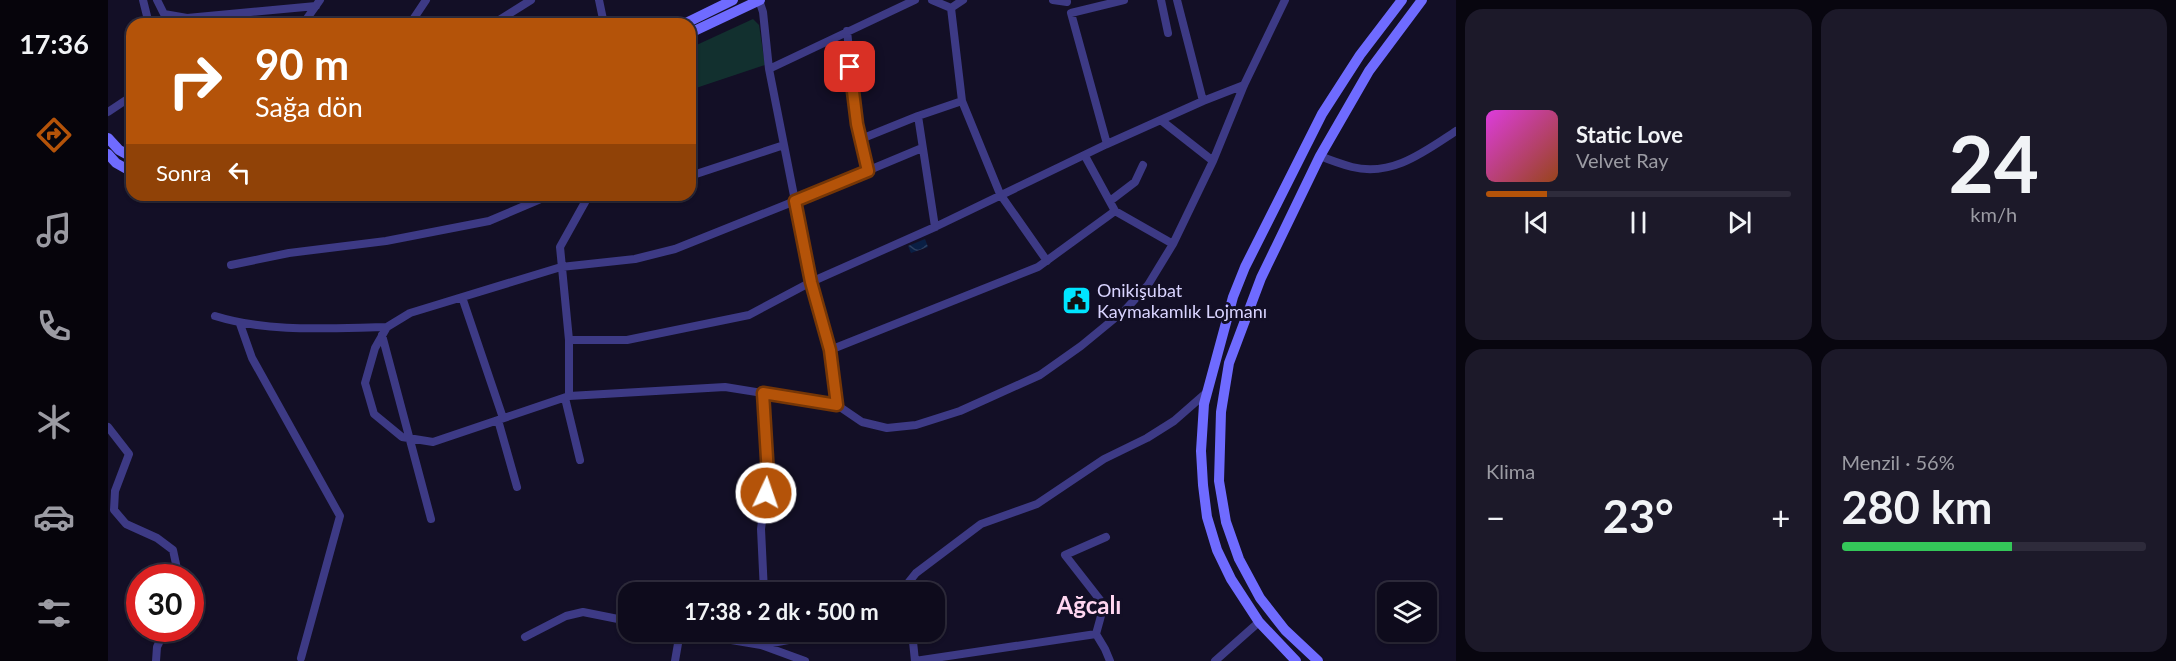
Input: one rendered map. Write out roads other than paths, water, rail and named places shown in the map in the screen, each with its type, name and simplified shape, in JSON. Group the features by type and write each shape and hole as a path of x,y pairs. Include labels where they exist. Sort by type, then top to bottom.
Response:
{"main road":[{"path":"696,18 733,0"},
{"path":"696,30 760,0"},
{"path":"1296,661 1259,622 1231,579 1217,550 1207,517 1201,451 1207,392 1233,297 1245,267 1322,114 1359,55 1402,0"},
{"path":"1318,661 1285,630 1260,598 1239,559 1226,522 1219,481 1221,412 1229,363 1261,278 1320,156 1370,71 1416,3"},
{"path":"108,138 126,154"},
{"path":"108,154 116,163 126,169"}],"street":[{"path":"143,0 148,18"},
{"path":"157,0 164,14 187,18 318,3"},
{"path":"414,18 426,0"},
{"path":"502,18 531,0"},
{"path":"599,0 603,18"},
{"path":"760,0 769,69 811,282 830,350 837,405"},
{"path":"769,69 915,0"},
{"path":"932,0 951,8"},
{"path":"951,8 963,0"},
{"path":"1053,0 1067,1 1107,144"},
{"path":"1071,13 1124,0"},
{"path":"1161,0 1168,33"},
{"path":"1177,0 1203,101"},
{"path":"922,148 675,249 635,259 561,267 410,313 387,327 375,348 365,383 374,414 402,437 433,442 567,397 725,387 837,405 862,422 886,428 916,425 960,411 1040,375 1081,346 1126,309 1148,285 1173,244 1213,161 1244,85 1285,0"},
{"path":"307,18 318,3"},
{"path":"951,8 962,101 1000,194 1047,261"},
{"path":"847,32 852,84 868,171"},
{"path":"568,340 627,340 749,315 811,282 935,227 1107,144 1244,85"},
{"path":"108,112 126,100"},
{"path":"861,140 918,116 962,101"},
{"path":"918,116 935,227"},
{"path":"1162,121 1213,161"},
{"path":"1320,156 1354,167 1378,169 1399,166 1422,154 1456,131"},
{"path":"696,174 784,145"},
{"path":"1085,156 1116,211 1173,244"},
{"path":"1110,201 1135,182 1143,165"},
{"path":"231,265 289,253 386,241 489,221 536,201"},
{"path":"580,460 567,397 568,340 561,247 586,201"},
{"path":"830,350 1038,267 1116,211"},
{"path":"462,297 501,419 517,487"},
{"path":"215,316 240,324 309,329 387,327"},
{"path":"240,324 252,358 340,516 301,658"},
{"path":"382,335 431,519"},
{"path":"910,582 916,573 981,524 1037,504 1104,459 1147,438 1174,421 1207,392"},
{"path":"763,393 768,475 760,529 763,582"},
{"path":"108,427 129,454 115,491 114,510 126,524 157,538 173,550 176,564"},
{"path":"1106,537 1065,555 1104,604 1096,634 1110,661"},
{"path":"525,637 566,615 583,612 618,619"},
{"path":"1215,661 1259,622"},
{"path":"913,642 915,661 1096,634"},
{"path":"156,661 159,642"},
{"path":"675,661 680,642"},
{"path":"743,642 761,645 805,661"},
{"path":"761,645 777,642"}],"water":[{"path":"925,239 928,247 911,253 908,246"}],"place":[{"name":"Onikişubat Kaymakamlık Lojmanı","path":"1076,300"}],"district":[{"name":"Ağcalı","path":"1089,604"}]}
